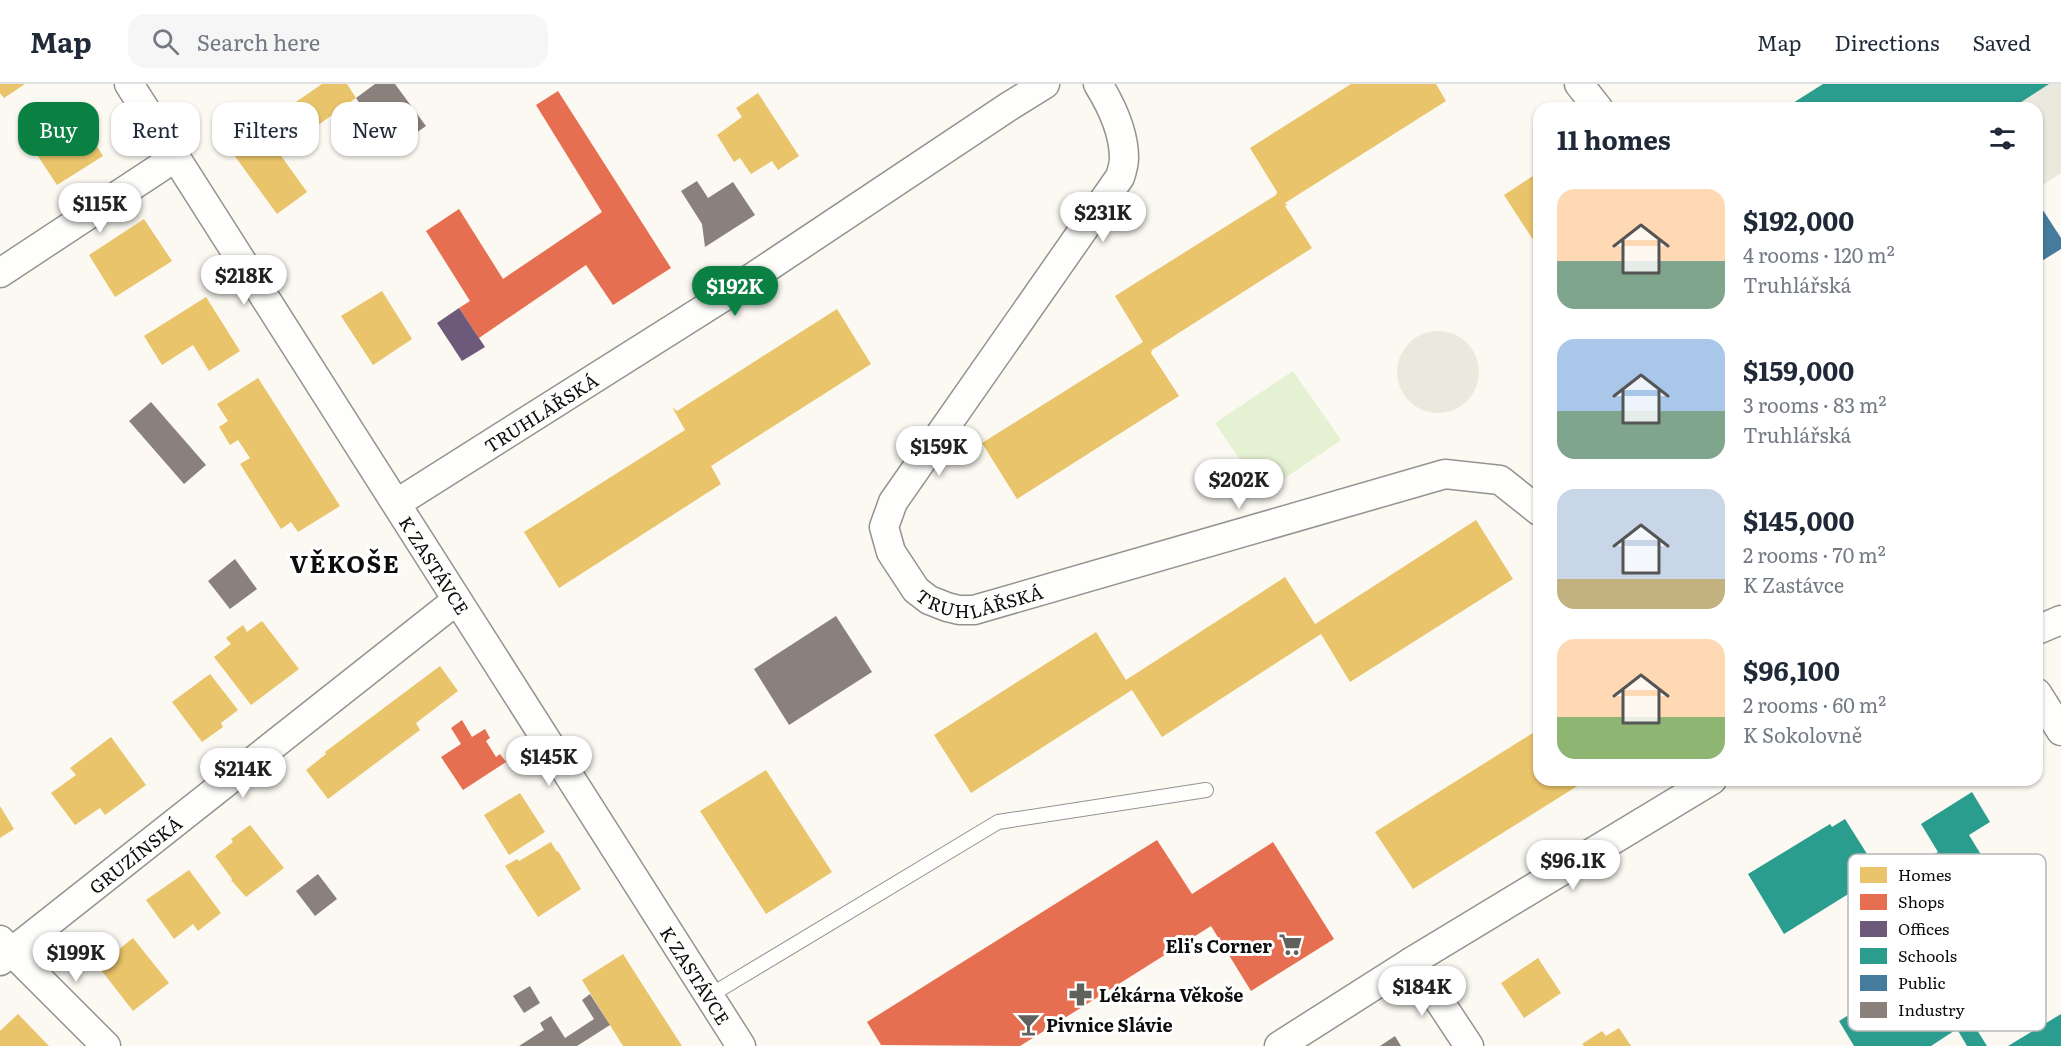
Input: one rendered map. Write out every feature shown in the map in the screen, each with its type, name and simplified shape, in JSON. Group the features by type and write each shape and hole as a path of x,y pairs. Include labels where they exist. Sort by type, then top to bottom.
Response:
{"street":[{"name":"K ZASTÁVCE","path":"129,84 741,1046"},
{"name":"TRUHLÁŘSKÁ","path":"397,503 720,299 999,112 1045,84"},
{"name":"TRUHLÁŘSKÁ","path":"1098,84 1115,118 1122,143 1124,158 1120,177 893,502 884,527 891,552 916,590 929,600 958,610 974,610 1445,474 1500,480 1533,507"},
{"path":"1579,84 1593,102"},
{"path":"0,273 176,157"},
{"name":"GRUZÍNSKÁ","path":"106,1046 4,951 457,600"},
{"path":"2043,628 2061,620"},
{"path":"2043,702 2061,731"},
{"path":"1280,1046 1411,962 1702,786"},
{"path":"1411,962 1469,1046"}],"lane":[{"path":"709,996 998,822 1206,790"}],"green space":[{"path":"1293,371 1341,440 1263,493 1215,423"}],"shaded area":[{"path":"2049,84 2061,84 2061,173 2043,185 2043,102 2021,102"},
{"path":"1438,331 1454,334 1467,343 1476,356 1479,372 1476,388 1467,401 1454,410 1438,413 1422,410 1409,401 1400,388 1397,372 1400,356 1409,343 1422,334"}],"building: Homes":[{"path":"0,84 25,84 4,98 0,93"},
{"path":"322,84 347,84 356,98 350,102 331,102 331,116 319,124 319,102 296,102"},
{"path":"1351,84 1436,84 1446,101 1285,203 1312,248 1152,350 1151,353 1179,396 1017,499 982,443 1143,342 1115,296 1276,195 1277,192 1250,148"},
{"path":"758,93 799,156 778,170 772,161 751,174 740,158 734,162 717,135 742,117 736,108"},
{"path":"99,150 103,156 57,185 38,156 99,156"},
{"path":"235,156 281,156 307,192 277,214"},
{"path":"1533,176 1533,240 1504,195"},
{"path":"144,219 172,261 115,297 89,255"},
{"path":"382,291 412,339 373,365 341,316"},
{"path":"206,297 240,351 209,371 193,345 162,365 144,336"},
{"path":"837,309 871,364 711,466 721,484 559,588 524,532 685,430 672,407 677,411"},
{"path":"258,378 340,506 298,532 291,522 281,529 240,464 250,458 238,440 230,445 219,427 228,421 217,404"},
{"path":"1476,520 1513,579 1350,682 1321,634 1162,737 1132,690 971,793 934,735 1096,632 1126,680 1285,577 1315,624"},
{"path":"262,621 299,669 251,705 214,657 231,644 226,638 243,625 247,632"},
{"path":"440,666 458,691 416,723 420,730 328,799 306,770 326,754 325,752"},
{"path":"210,674 238,710 221,723 223,727 202,742 172,702"},
{"path":"1533,733 1533,786 1577,786 1413,889 1375,832"},
{"path":"111,737 146,785 105,815 100,808 75,825 51,793 76,775 70,768"},
{"path":"766,770 832,872 766,914 700,811"},
{"path":"520,793 545,832 509,855 484,815"},
{"path":"0,806 14,829 0,838"},
{"path":"250,825 284,868 246,897 215,856 233,842 231,839"},
{"path":"551,842 581,889 538,917 505,866 517,859 519,861"},
{"path":"189,870 221,913 198,931 193,924 174,939 146,900"},
{"path":"133,938 169,983 133,1011 98,966"},
{"path":"623,954 682,1046 623,1046 582,980"},
{"path":"1538,958 1561,993 1524,1018 1501,983"},
{"path":"18,1014 49,1046 0,1046 0,1031"},
{"path":"1619,1028 1631,1046 1584,1046 1582,1044 1602,1031 1606,1036"}],"building: Shops":[{"path":"558,91 671,268 613,305 586,265 479,338 459,308 470,301 426,231 459,209 503,279 602,212 536,105"},
{"path":"462,720 472,737 485,729 490,738 486,741 496,757 500,754 506,762 463,790 441,757 461,744 451,728"},
{"path":"1157,840 1192,894 1273,842 1334,939 1251,991 1211,926 1020,1046 881,1045 867,1022"}],"building: Offices":[{"path":"459,308 485,347 462,361 437,323"}],"building: Schools":[{"path":"1823,84 2049,84 2021,102 1794,102"},
{"path":"1972,792 1990,822 1969,835 1981,854 1935,854 1938,852 1921,824"},
{"path":"1845,819 1867,854 1848,854 1848,894 1784,934 1748,874 1830,824 1832,827"},
{"path":"2061,1014 2061,1046 2008,1046 2033,1031 2046,1031 2046,1023"},
{"path":"1848,1015 1848,1031 1954,1031 1931,1046 1854,1046 1839,1021"},
{"path":"1958,1031 1978,1031 1987,1046 1967,1046"}],"building: Public":[{"path":"2043,210 2061,238 2061,249 2043,260"}],"building: Industry":[{"path":"375,84 395,84 408,102 359,102 356,98"},
{"path":"418,115 426,126 418,132"},
{"path":"697,181 708,198 733,182 755,215 705,247 702,224 681,191"},
{"path":"151,402 206,465 184,484 129,421"},
{"path":"235,559 257,589 230,609 208,581"},
{"path":"836,616 872,672 789,725 754,669"},
{"path":"318,874 337,899 315,916 296,891"},
{"path":"530,986 540,1003 524,1013 513,996"},
{"path":"590,994 610,1025 577,1046 519,1046 544,1030 540,1023 551,1016 565,1038 594,1019 582,1000"},
{"path":"1395,1036 1401,1046 1380,1046"}],"place":[{"name":"Eli's Corner","path":"1290,945"},
{"name":"Lékárna Věkoše","path":"1081,994"},
{"name":"Pivnice Slávie","path":"1028,1024"}],"district":[{"name":"VĚKOŠE","path":"345,562"}]}
